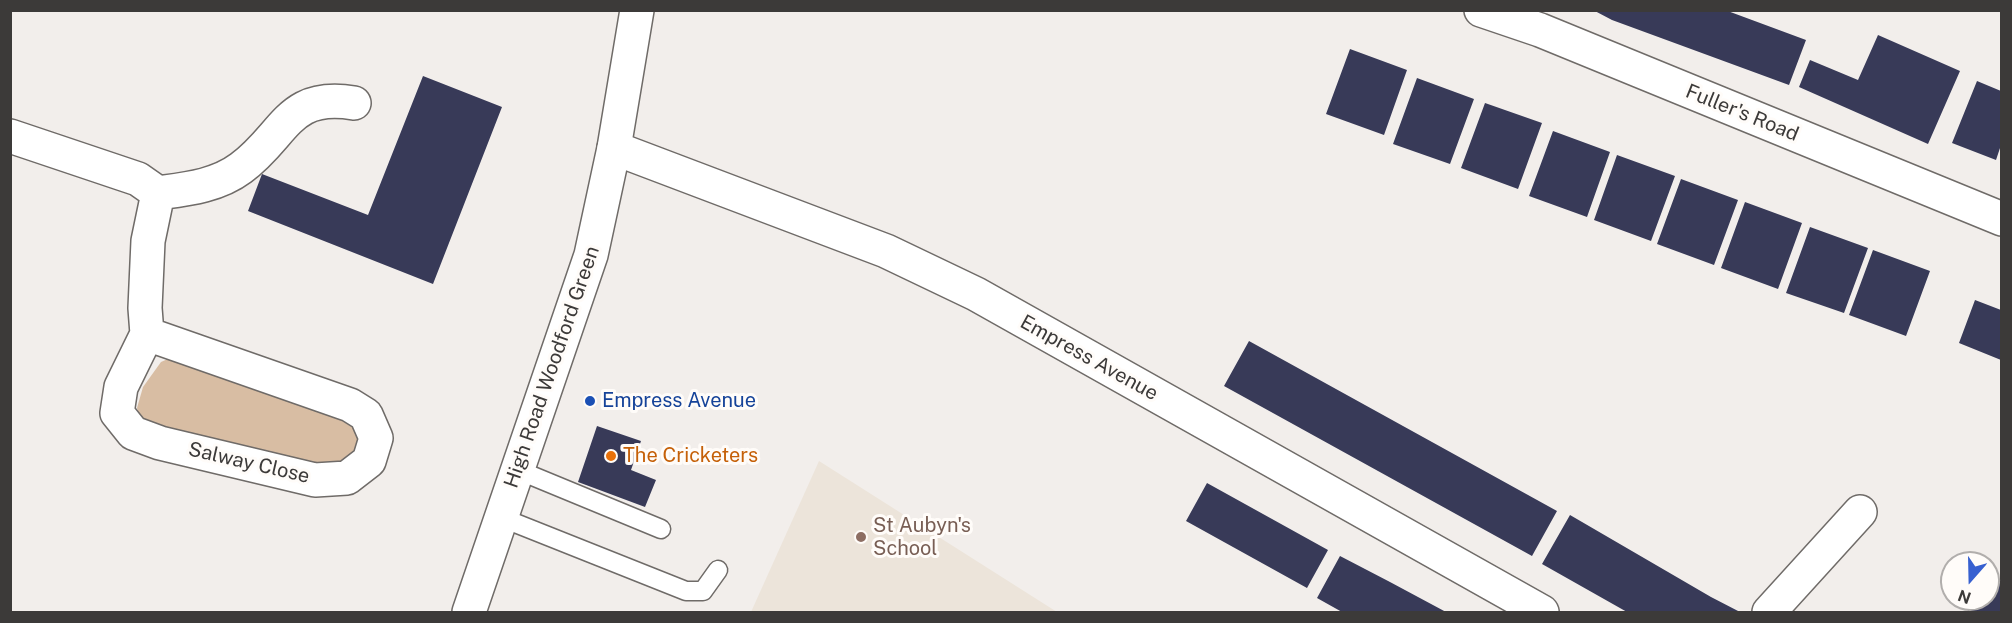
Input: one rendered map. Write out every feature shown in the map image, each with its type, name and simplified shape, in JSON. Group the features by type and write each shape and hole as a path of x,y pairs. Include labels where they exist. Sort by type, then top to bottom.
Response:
{"street":[{"name":"High Road Woodford Green","path":"469,612 500,517 582,287 614,148 637,10"},
{"name":"Fuller's Road","path":"1481,10 1544,20 2001,219"},
{"path":"10,136 138,179 158,193 202,187 241,168 290,117 305,106 322,100 354,103"},
{"name":"Empress Avenue","path":"614,148 886,251 976,294 1542,612"},
{"name":"Salway Close","path":"147,334 350,405 366,415 376,438 369,461 347,478 315,480 160,443 133,433 117,413 121,387 147,334 145,308 148,241 158,193"},
{"path":"1769,612 1860,512"}],"lane":[{"path":"518,470 661,529"},
{"path":"500,517 686,591 703,591 718,570"}],"shaded area":[{"path":"179,354 355,423 366,453 336,474 142,424 137,408 143,387 161,362"},
{"name":"St Aubyn's School","path":"819,461 1057,612 751,612"}],"building":[{"path":"1593,10 1725,10 1806,40 1789,85 1612,20"},
{"path":"1878,35 1960,71 1928,144 1799,87 1810,60 1858,80"},
{"path":"1350,49 1407,70 1384,135 1326,114"},
{"path":"423,76 502,107 433,284 248,211 262,174 368,215"},
{"path":"1417,78 1474,99 1450,164 1393,144"},
{"path":"1977,81 2001,91 2001,145 1996,160 1952,143"},
{"path":"1485,103 1542,123 1518,189 1461,168"},
{"path":"1553,131 1610,152 1587,217 1529,196"},
{"path":"1617,155 1675,176 1651,241 1594,220"},
{"path":"1681,179 1738,200 1714,265 1657,244"},
{"path":"1745,202 1802,223 1778,289 1721,268"},
{"path":"1810,227 1868,248 1844,313 1786,293"},
{"path":"1873,250 1930,271 1906,336 1849,315"},
{"path":"1975,300 2001,310 2001,360 1959,343"},
{"path":"1249,341 1557,511 1532,556 1224,386"},
{"name":"The Cricketers","path":"597,426 641,441 631,470 656,480 645,507 578,482"},
{"path":"1207,483 1328,550 1307,588 1186,521"},
{"path":"1570,515 1740,612 1627,612 1542,564"},
{"path":"1340,556 1446,612 1342,612 1317,598"},
{"path":"2000,583 2001,612 1966,612 2000,611"}],"place":[{"name":"Empress Avenue","path":"590,401"},
{"name":"The Cricketers","path":"611,456"},
{"name":"St Aubyn's School","path":"861,537"}]}
